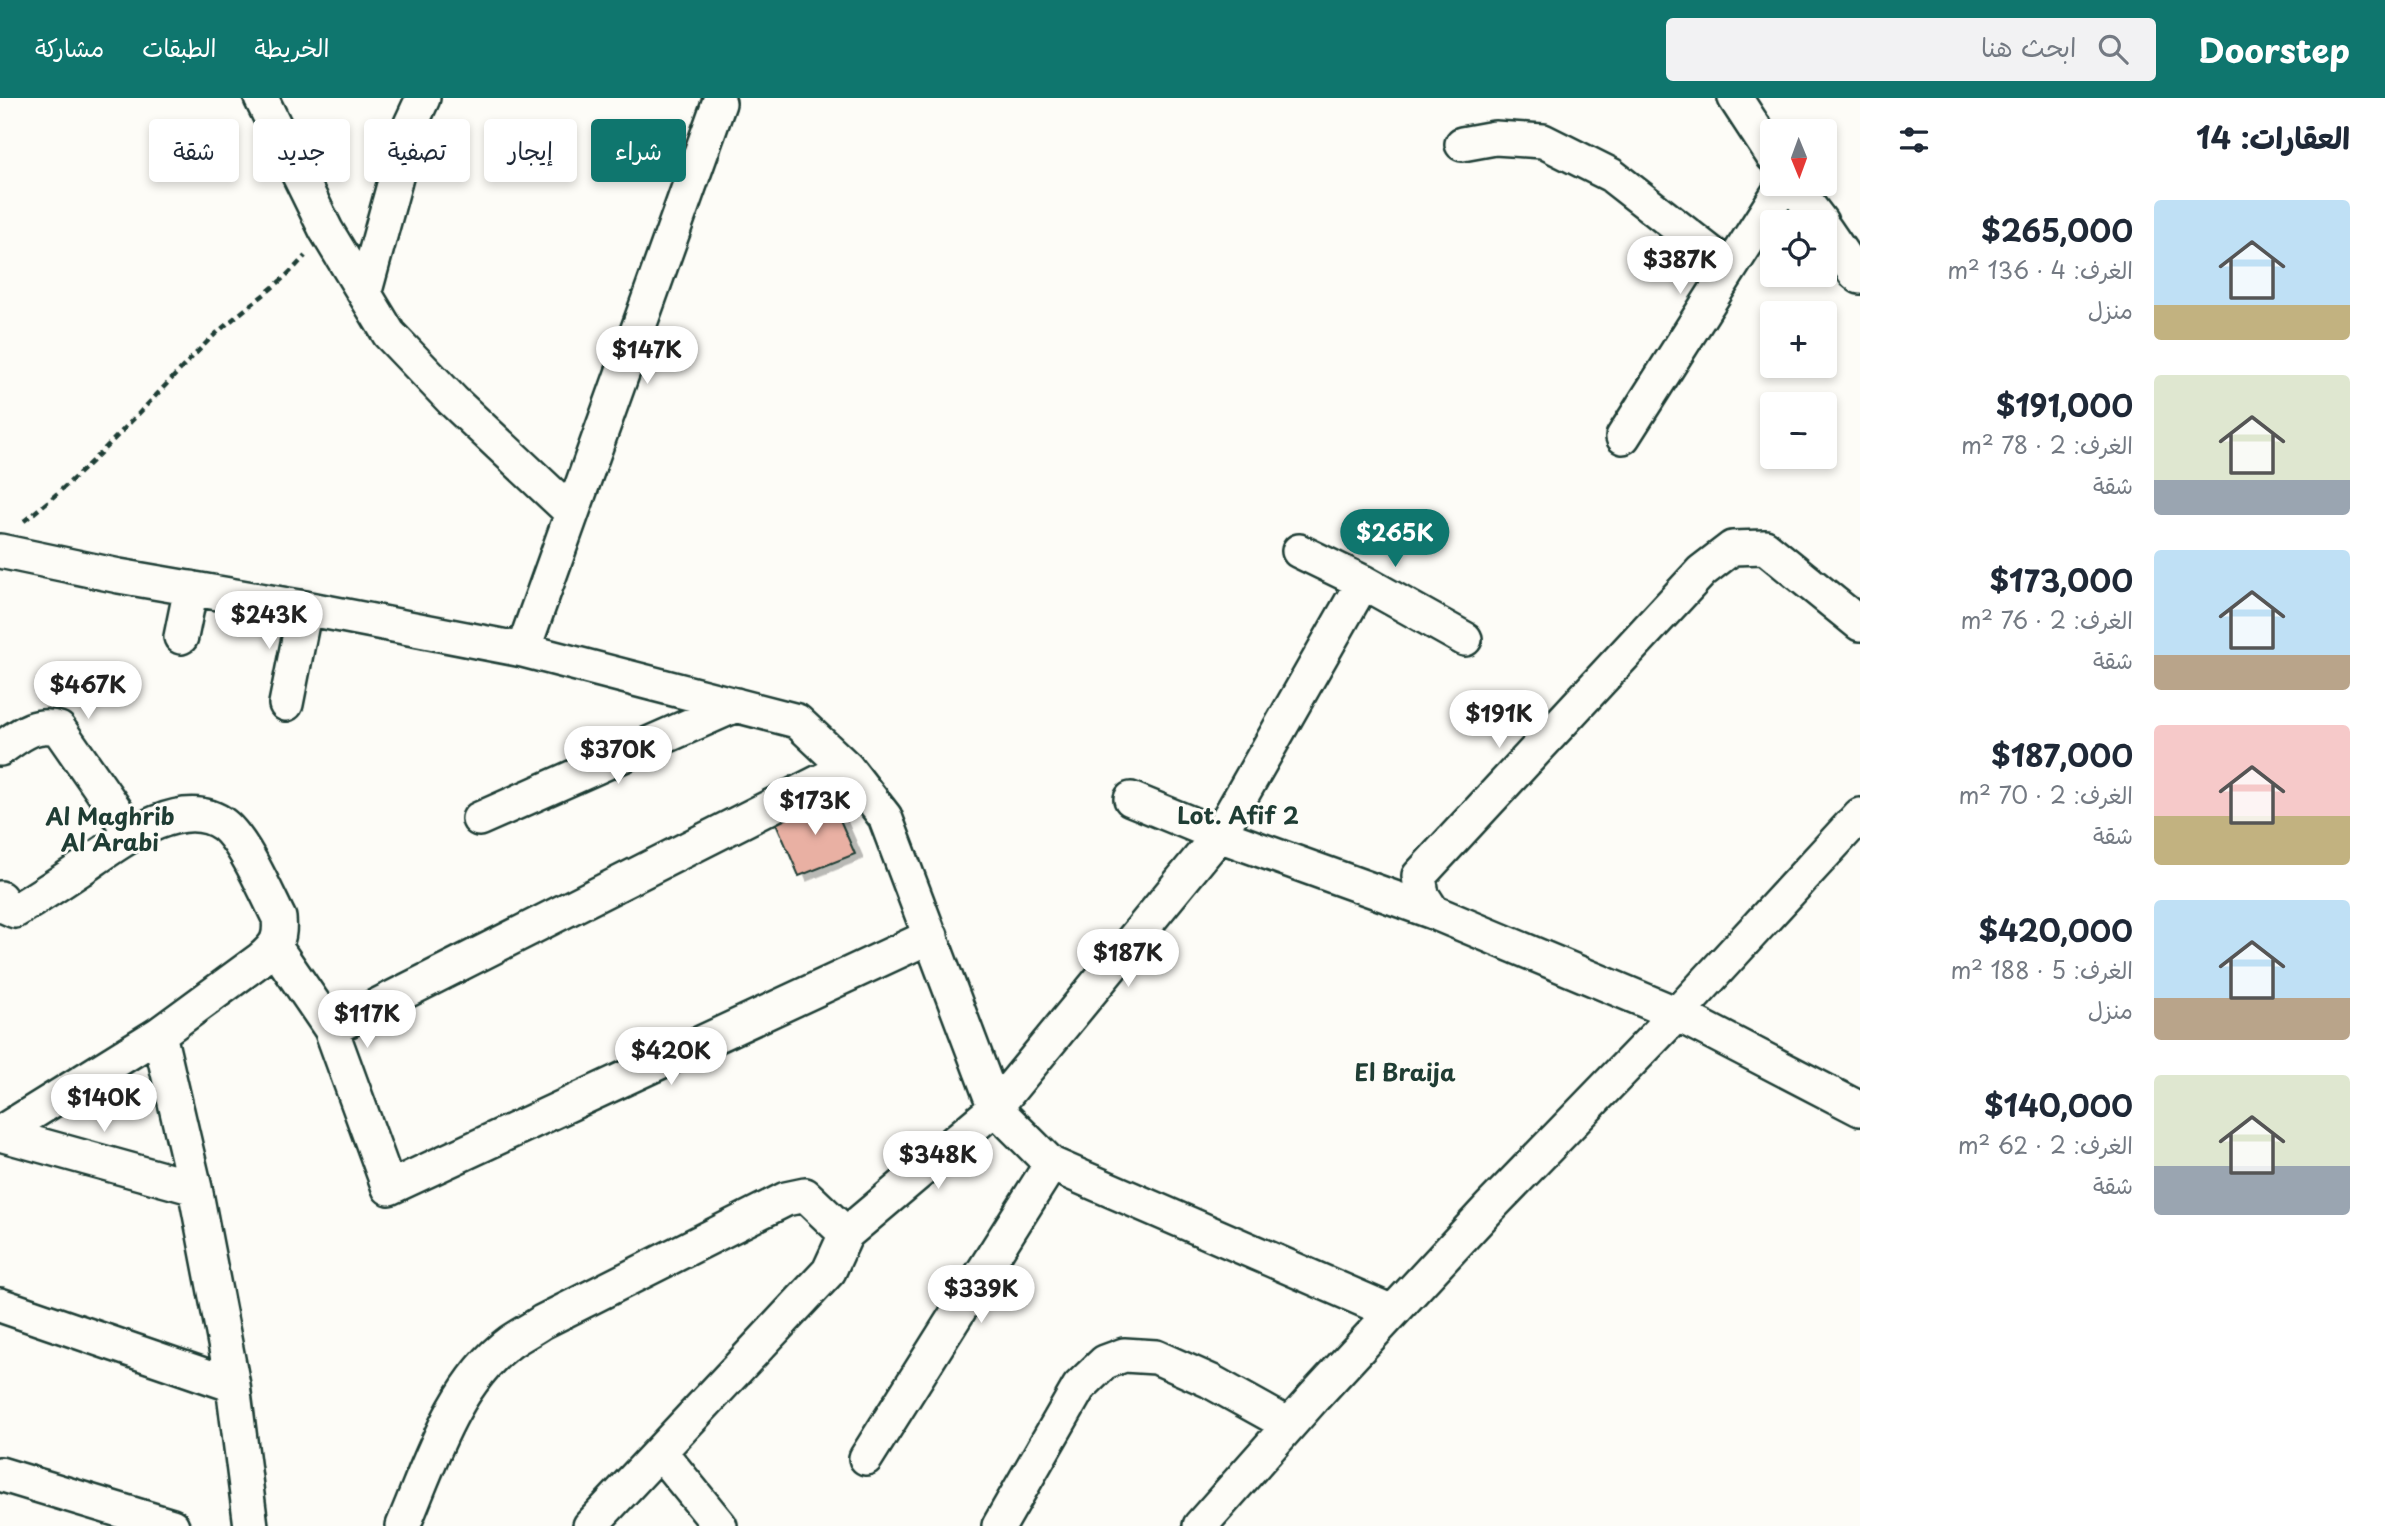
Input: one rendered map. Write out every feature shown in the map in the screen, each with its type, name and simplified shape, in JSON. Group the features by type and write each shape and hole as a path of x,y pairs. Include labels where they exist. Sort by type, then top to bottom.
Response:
{"street":[{"path":"261,98 326,230 389,334 453,401 572,513"},
{"path":"365,291 410,126 423,98"},
{"path":"1735,98 1760,136"},
{"path":"523,650 719,103"},
{"path":"1462,144 1495,138 1543,141 1611,175 1730,268"},
{"path":"1623,437 1776,196"},
{"path":"1801,196 1812,210"},
{"path":"1837,247 1860,277"},
{"path":"8,539 191,588 523,650 797,721 847,768 885,817 995,1108 1051,1164 1392,1312"},
{"path":"1433,912 1422,895 1419,876 1702,571 1732,548 1765,547 1860,624"},
{"path":"1299,551 1363,582 1465,639"},
{"path":"590,1526 829,1271 846,1234 995,1108 1219,835 1363,582"},
{"path":"181,637 191,588"},
{"path":"286,704 305,608"},
{"path":"479,819 736,705"},
{"path":"0,749 31,728 51,726 59,729 132,834"},
{"path":"331,1030 847,768"},
{"path":"1131,799 1219,835 1433,912 1677,1014 1860,1109"},
{"path":"0,898 6,907 15,911 132,834 167,819 191,813 210,817 223,824 236,837 279,918 280,931 275,947 159,1034 0,1133"},
{"path":"1212,1522 1289,1425 1392,1312 1490,1206 1677,1014 1860,815"},
{"path":"275,947 331,1030 389,1188 930,936"},
{"path":"159,1034 195,1188 233,1385 251,1526"},
{"path":"0,1133 195,1188"},
{"path":"866,1458 1051,1164"},
{"path":"403,1526 453,1410 483,1369 508,1343 542,1322 786,1199 805,1195 846,1234"},
{"path":"0,1305 233,1385"},
{"path":"999,1526 1079,1387 1105,1362 1124,1355 1156,1357 1210,1381 1289,1425"},
{"path":"660,1452 720,1526"},
{"path":"0,1474 172,1526"}],"path":[{"path":"8,539 125,429 211,339 297,265 326,230"}],"building":[{"path":"830,797 855,854 799,876 776,823"}],"district":[{"name":"Lot. Afif 2","path":"1238,816"},
{"name":"Al Maghrib Al Arabi","path":"110,830"},
{"name":"El Braija","path":"1405,1073"}]}
